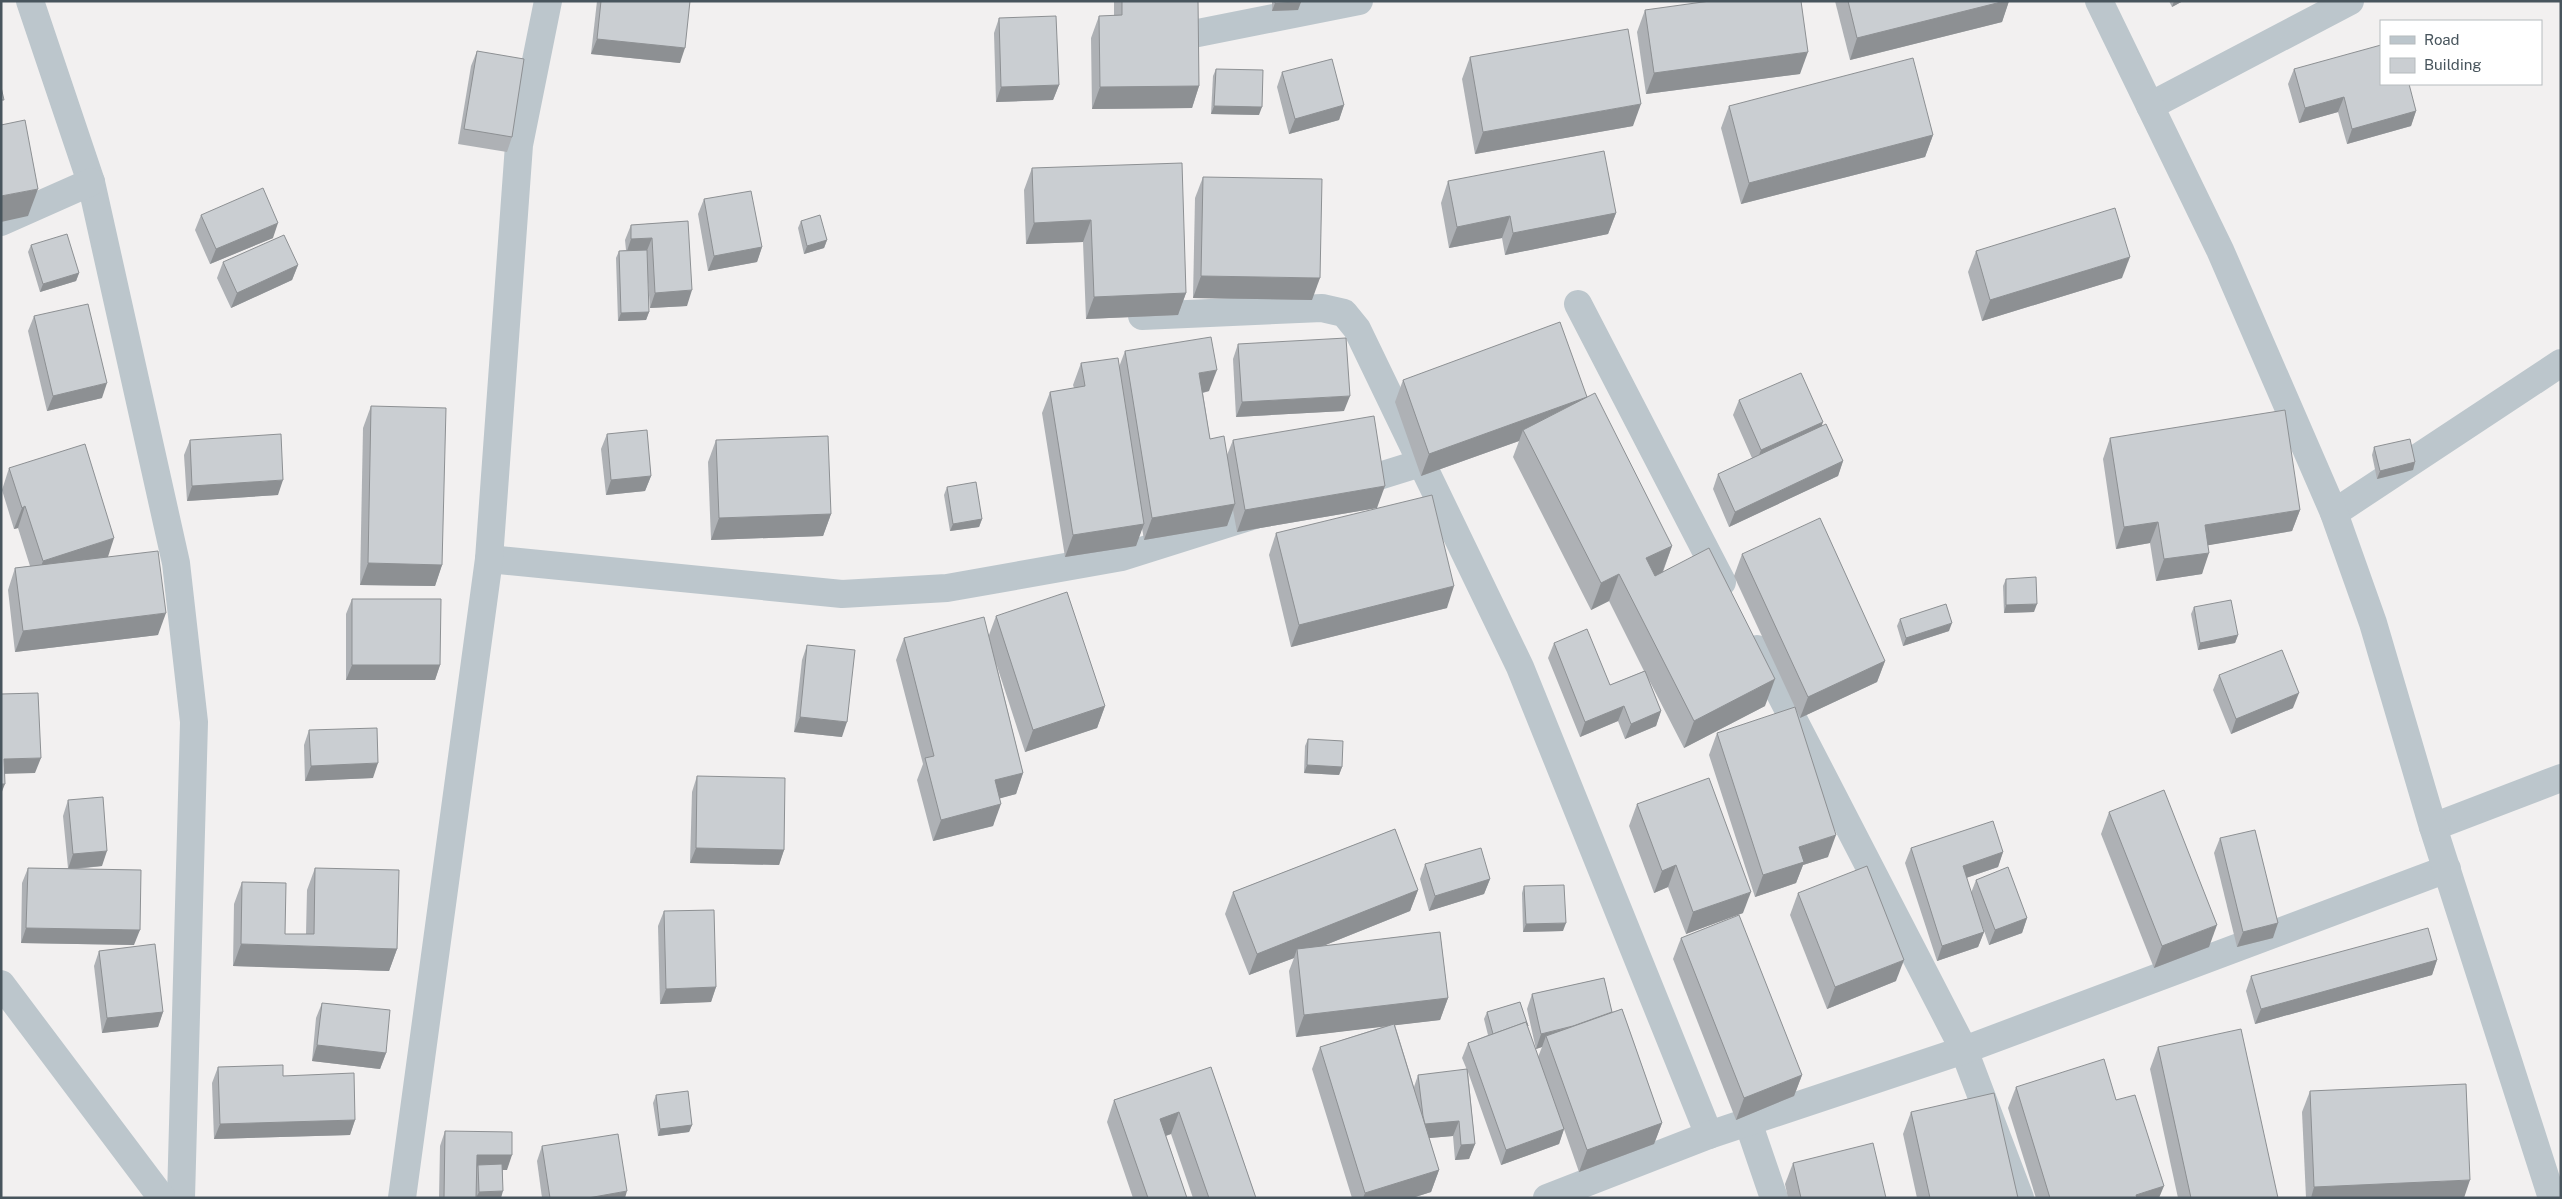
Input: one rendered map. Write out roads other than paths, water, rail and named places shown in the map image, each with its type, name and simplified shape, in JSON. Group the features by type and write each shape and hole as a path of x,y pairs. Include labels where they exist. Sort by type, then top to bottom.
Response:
{"street":[{"path":"30,1 91,182 176,562 194,722 181,1198"},
{"path":"402,1198 489,559 519,145 548,1"},
{"path":"1198,32 1358,1"},
{"path":"2098,1 2220,250 2334,513 2374,623 2446,870 2553,1183"},
{"path":"2150,106 2350,1"},
{"path":"1,222 91,182"},
{"path":"1578,304 1732,602"},
{"path":"1113,317 1322,308 1344,314 1357,329 1520,667 1710,1135"},
{"path":"2334,513 2561,364"},
{"path":"1328,492 1421,463"},
{"path":"489,559 842,594 946,588 1122,557 1290,504"},
{"path":"1746,628 1964,1050 2020,1198"},
{"path":"2433,827 2561,778"},
{"path":"1547,1198 1710,1135 1964,1050 2446,870"},
{"path":"1,984 162,1198"},
{"path":"1748,1122 1774,1198"}]}
